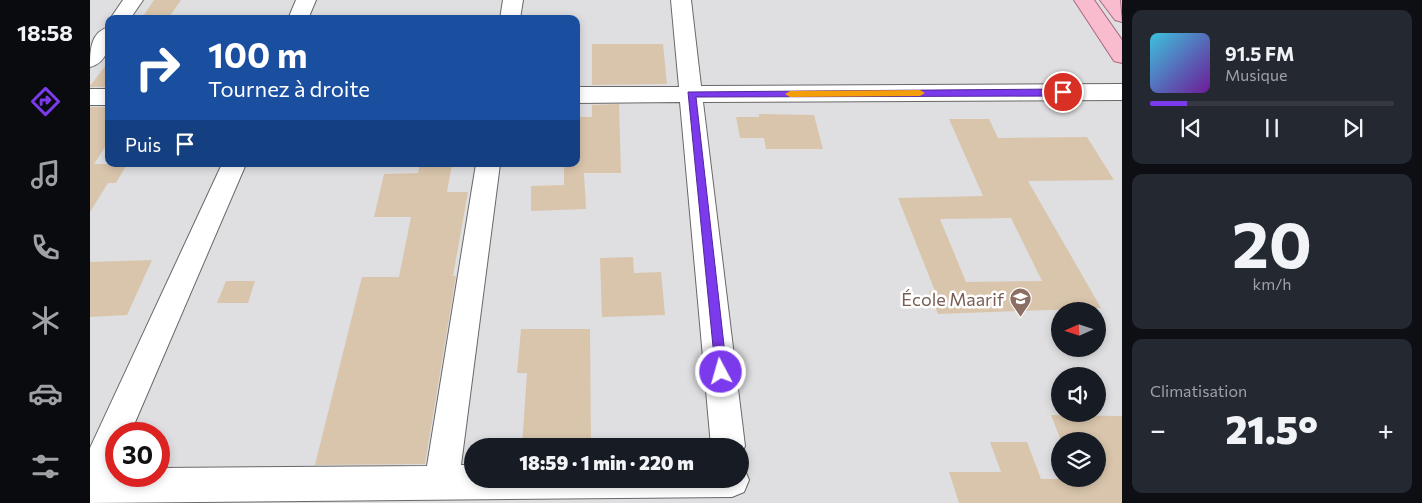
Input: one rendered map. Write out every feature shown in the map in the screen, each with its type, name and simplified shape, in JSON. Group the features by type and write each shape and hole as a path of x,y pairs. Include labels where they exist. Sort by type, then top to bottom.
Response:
{"main road":[{"path":"1084,0 1122,56"}],"street":[{"path":"123,15 133,0"},
{"path":"300,15 306,0"},
{"path":"510,15 512,0"},
{"path":"681,0 727,438"},
{"path":"90,60 105,39"},
{"path":"580,95 1122,92"},
{"path":"90,98 105,97"},
{"path":"233,167 90,486 464,482"},
{"path":"441,482 488,167"}],"building":[{"path":"154,0 181,0 171,15 144,15"},
{"path":"592,44 663,44 667,84 592,85"},
{"path":"105,66 105,87 90,86"},
{"path":"619,104 621,173 584,173 586,209 531,211 531,186 564,185 564,167 580,167 580,117 592,117 592,105"},
{"path":"90,107 105,107 105,147 94,164 105,164 105,167 125,167 116,183 108,183 90,212"},
{"path":"759,114 814,115 823,149 766,149 764,138 740,138 736,117 759,117"},
{"path":"949,119 989,119 998,138 1087,137 1114,180 1028,181 1098,302 1051,302 1051,310 938,314 929,291 935,291 898,198 983,196","holes":["1011,218 1042,281 966,282 940,219"]},
{"path":"419,167 451,167 447,192 468,192 453,276 456,276 425,464 315,465 362,277 399,277 411,217 374,217 384,174 418,173"},
{"path":"633,257 634,273 661,272 665,315 602,317 600,258"},
{"path":"152,260 127,315 90,317 90,262"},
{"path":"226,281 255,281 248,303 217,303"},
{"path":"521,329 590,329 591,438 523,438 527,373 517,373"},
{"path":"1106,416 1122,416 1122,503 959,503 949,472 1001,472 990,442 1027,442 1041,479 1051,479 1051,487 1106,487 1106,432 1058,432 1054,422 1106,422"}],"slow traffic":[{"path":"790,94 920,93"}],"place":[{"name":"École Maarif","path":"1020,318"}],"route":[{"path":"721,372 691,94 1063,92"}]}
